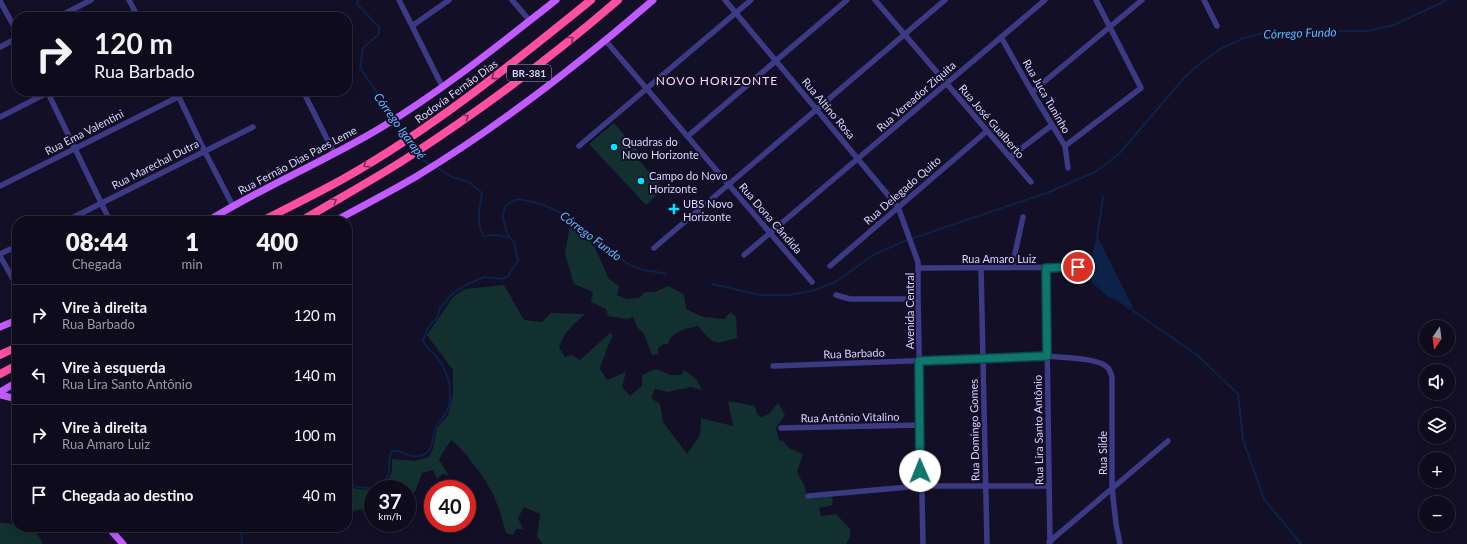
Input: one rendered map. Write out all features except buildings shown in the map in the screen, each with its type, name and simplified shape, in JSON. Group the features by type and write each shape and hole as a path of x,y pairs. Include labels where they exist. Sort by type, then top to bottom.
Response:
{"highway":[{"name":"Rodovia Fernão Dias","path":"272,216 343,179 427,126 510,65 591,0"},
{"name":"BR-381","path":"309,216 407,158 524,77 618,0"},
{"path":"0,355 12,349"},
{"path":"0,374 12,368"}],"main road":[{"name":"Rua Fernão Dias Paes Leme","path":"216,216 382,127 411,109 493,50 556,0"},
{"path":"344,216 416,177 456,152 538,93 606,40 653,0"},
{"path":"0,327 12,322"},
{"path":"0,394 12,386"},
{"path":"0,394 12,398"},
{"path":"112,532 123,544"}],"street":[{"path":"68,12 92,0"},
{"path":"129,0 135,12"},
{"path":"399,0 442,86"},
{"path":"412,26 449,0"},
{"path":"512,0 530,21"},
{"name":"Rua Altino Rosa","path":"725,0 859,158 898,207 909,234"},
{"path":"579,146 751,0"},
{"path":"688,136 777,62 847,0"},
{"name":"Rua José Gualberto","path":"875,0 1030,182"},
{"path":"654,248 945,0"},
{"name":"Rua Vereador Ziquita","path":"744,255 1046,0"},
{"path":"1065,146 1141,88 1096,0"},
{"path":"1032,92 1142,0"},
{"path":"1204,0 1217,26"},
{"path":"0,1 12,23"},
{"name":"Rua Juca Tuninho","path":"1001,37 1065,146 1068,168"},
{"name":"Rua Dona Cândida","path":"606,40 812,282"},
{"path":"0,47 12,41"},
{"path":"0,117 41,96"},
{"path":"51,96 107,216"},
{"name":"Rua Ema Valentini","path":"0,186 173,96"},
{"path":"178,96 233,206"},
{"path":"306,96 334,153"},
{"path":"1010,157 1052,125"},
{"name":"Rua Marechal Dutra","path":"76,216 204,150 253,127"},
{"name":"Rua Delegado Quito","path":"830,266 987,131"},
{"path":"1012,267 1023,217"},
{"name":"Avenida Central","path":"909,234 919,268 920,486 922,544"},
{"path":"12,249 0,255 12,277"},
{"name":"Rua Amaro Luiz","path":"919,268 1078,267"},
{"name":"Rua Domingo Gomes","path":"981,268 987,544"},
{"name":"Rua Lira Santo Antônio","path":"1046,268 1049,543"},
{"path":"836,295 850,299 918,299"},
{"name":"Rua Barbado","path":"773,366 1047,356 1080,359 1103,364"},
{"name":"Rua Silde","path":"1103,364 1109,369 1112,377 1112,487 1120,544"},
{"name":"Rua Antônio Vitalino","path":"781,428 920,425"},
{"path":"1049,543 1112,487 1168,442"},
{"path":"808,496 920,486 1049,486"}],"green space":[{"path":"614,123 641,154 637,158 664,189 646,205 589,144"},
{"path":"570,225 590,237 609,279 619,286 617,295 627,299 639,298 645,292 655,292 668,286 684,294 686,309 703,317 724,319 731,312 736,317 737,338 723,342 714,342 707,337 698,326 684,329 676,333 670,339 668,344 664,344 658,348 658,354 652,355 644,334 637,327 633,317 627,319 608,316 606,309 591,302 593,292 574,284 565,254"},
{"path":"504,285 524,320 542,322 551,313 585,314 569,329 563,337 559,347 565,357 572,355 580,360 610,333 613,336 600,369 607,380 626,372 622,387 630,396 642,386 642,375 656,369 670,375 681,375 684,370 697,380 702,390 691,387 667,392 655,389 651,398 660,404 663,422 687,454 700,435 701,418 733,426 728,401 755,406 757,414 761,417 769,414 778,403 785,415 776,428 779,440 783,441 789,448 803,454 797,472 805,487 807,499 832,497 833,505 819,508 821,516 836,514 850,529 850,537 846,544 543,544 537,537 540,514 524,507 518,518 523,529 516,529 513,535 506,533 500,511 489,486 466,454 451,440 439,460 449,476 443,474 437,479 433,470 422,473 416,489 416,480 387,480 392,468 392,459 414,461 429,457 433,449 437,428 448,415 453,394 453,370 427,335 453,297 465,289"},
{"path":"352,487 364,489 364,510 352,511"},
{"path":"0,523 12,524 12,532 34,532 39,536 43,544 0,544"}],"water":[{"path":"1097,236 1134,309 1107,296 1086,277"}],"waterway":[{"name":"Córrego Igarapé","path":"358,0 357,4 379,27 379,34 363,48 360,68 394,117"},
{"name":"Córrego Fundo","path":"712,284 760,295 788,295 812,291 837,281 873,255 902,242 1049,192 1095,172 1118,155 1184,78 1202,62 1222,48 1244,38 1268,32 1367,31 1394,25 1447,0"},
{"name":"Córrego Igarapé","path":"396,121 407,137"},
{"name":"Córrego Igarapé","path":"410,141 416,151"},
{"name":"Córrego Igarapé","path":"418,154 421,159 432,165"},
{"name":"Córrego Igarapé","path":"436,167 452,177 469,182 482,193 479,220 481,231 484,236 495,235 508,237"},
{"path":"1097,238 1103,197"},
{"name":"Córrego Fundo","path":"385,480 389,470 389,462 392,451 411,456 420,456 430,450 435,429 446,414 450,401 450,386 446,372 439,360 426,346 423,340 429,326 437,318 440,308 452,294 464,286 484,277 503,279 508,276 518,260 515,244 509,237 504,223 503,214 507,205 515,200 528,201 557,211 569,218 615,256 628,264 641,269 666,274"},
{"path":"1119,301 1197,355 1238,394 1243,440 1264,499 1301,544"},
{"name":"Córrego Fundo","path":"352,485 364,488"},
{"name":"Córrego Fundo","path":"241,532 242,544"}],"place":[{"name":"Quadras do Novo Horizonte","path":"614,147"},
{"name":"Campo do Novo Horizonte","path":"641,181"},
{"name":"UBS Novo Horizonte","path":"674,209"}],"district":[{"name":"NOVO HORIZONTE","path":"717,80"}],"route":[{"path":"920,471 919,361 1047,356 1046,268 1078,267"}]}
